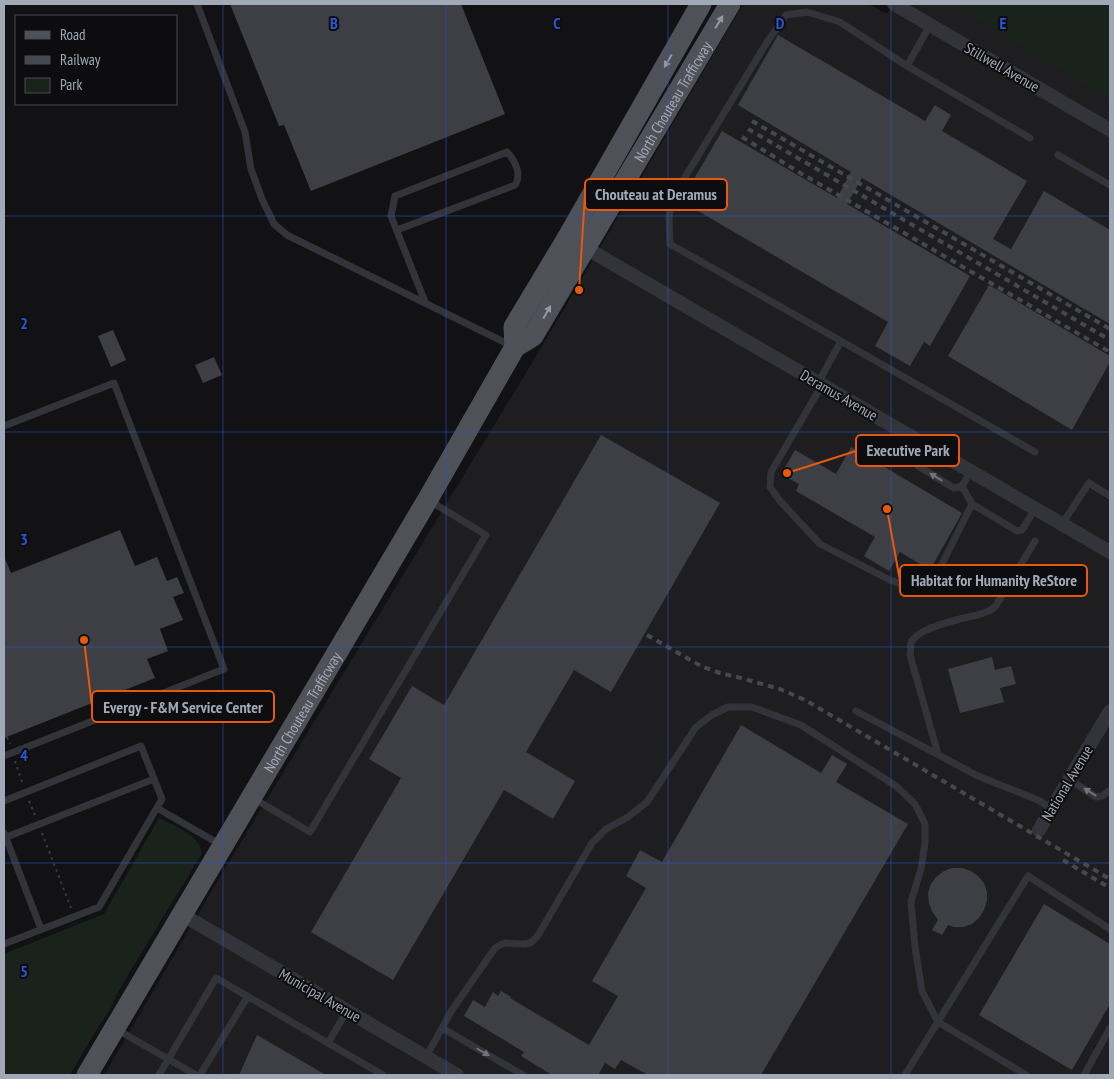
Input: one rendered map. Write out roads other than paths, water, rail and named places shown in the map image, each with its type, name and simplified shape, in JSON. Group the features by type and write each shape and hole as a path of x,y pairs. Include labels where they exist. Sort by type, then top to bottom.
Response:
{"main road":[{"name":"North Chouteau Trafficway","path":"576,242 701,4"},
{"name":"North Chouteau Trafficway","path":"88,1075 428,499 515,347 514,327 576,242 730,4"}],"street":[{"name":"Stillwell Avenue","path":"894,4 1110,130"},
{"name":"Deramus Avenue","path":"576,242 1110,552"},
{"name":"National Avenue","path":"1039,830 1110,711"},
{"name":"Municipal Avenue","path":"183,915 457,1075"}],"lane":[{"path":"197,4 246,132 251,169 274,224 287,235 515,347"},
{"path":"1030,138 907,66 840,22 807,12 786,15 767,42 673,197 669,217 670,244 1035,452"},
{"path":"907,66 930,25"},
{"path":"397,230 515,185 519,180 518,172 511,156 507,152 394,196 391,216 425,302"},
{"path":"1058,155 1110,185"},
{"path":"841,340 820,384 770,472 770,487 780,501 820,544 890,580 917,590 936,574 972,504"},
{"path":"4,426 114,383 224,669 4,756"},
{"path":"925,445 917,458 918,466 958,487 972,504 1016,531 1022,530 1035,509"},
{"path":"958,487 971,472"},
{"path":"1062,524 1089,483 1110,496"},
{"path":"252,797 310,832 476,552 486,535 428,499"},
{"path":"938,754 910,655 911,643 917,635 926,629 981,614 995,607 1035,540"},
{"path":"426,1057 458,1002 495,948 504,943 530,943 537,937 592,842 606,829 628,817 647,802 696,727 712,714 728,707 752,707 801,725 896,786 915,804 925,824 922,869 911,902 922,991 938,1022 1026,1075"},
{"path":"856,711 978,776 1038,800 1052,809"},
{"path":"4,801 141,746 162,799 99,907 4,944"},
{"path":"41,930 4,836 154,779"},
{"path":"1070,779 1096,797 1102,796 1110,790"},
{"path":"157,808 223,846"},
{"path":"904,1075 1028,876 1110,929"},
{"path":"159,1075 216,978 383,1075"},
{"path":"200,1075 248,996"},
{"path":"328,1043 346,1011"},
{"path":"442,1028 523,1075"},
{"path":"1084,1075 1110,1028"},
{"path":"116,1029 196,1075"}],"railway":[{"path":"752,121 1110,329"},
{"path":"748,129 1110,340"},
{"path":"742,137 802,174 1110,352"},
{"path":"647,635 701,666 780,689 805,700 1110,879"},
{"path":"1063,860 1110,888"}],"place":[{"name":"Chouteau at Deramus","path":"579,290"},
{"name":"Executive Park","path":"787,473"},
{"name":"Habitat for Humanity ReStore","path":"887,509"},
{"name":"Evergy - F&M Service Center","path":"84,640"}]}
